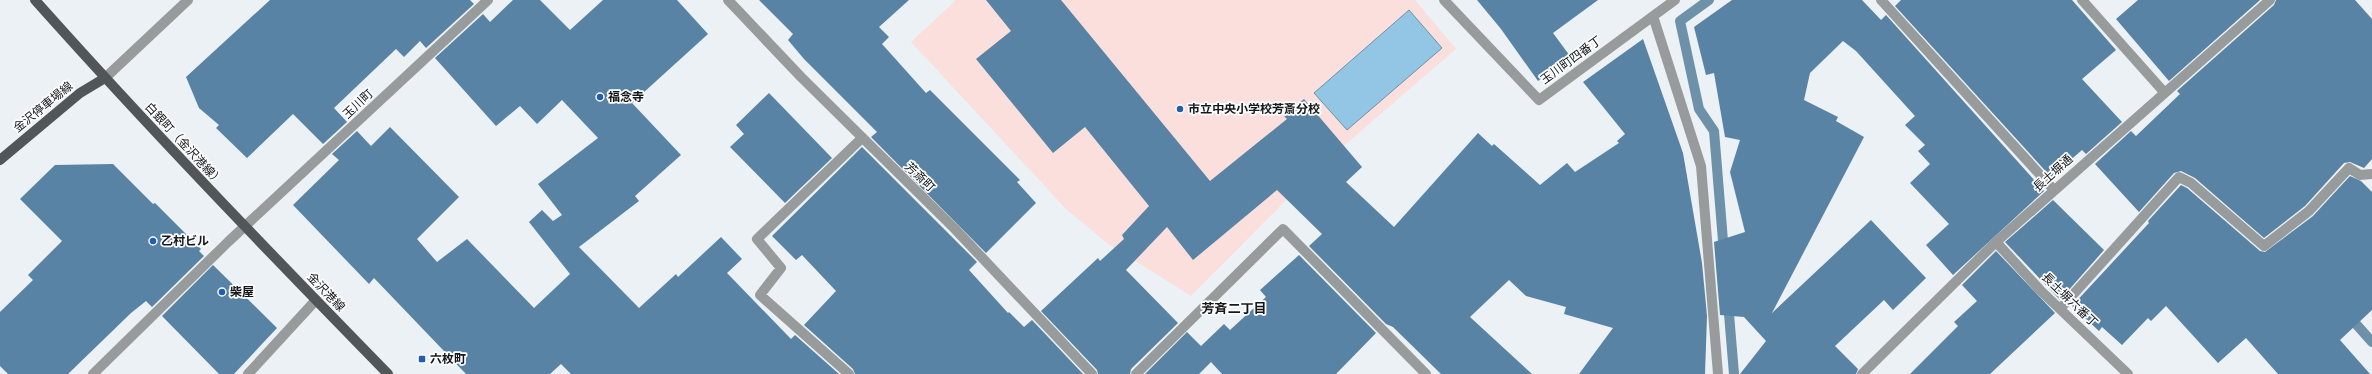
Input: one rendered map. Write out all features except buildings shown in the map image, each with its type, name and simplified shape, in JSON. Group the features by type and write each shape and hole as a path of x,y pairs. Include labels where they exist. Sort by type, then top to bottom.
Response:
{"main road":[{"name":"白銀町（金沢港線）","path":"35,0 105,78 245,227"},
{"name":"金沢停車場線","path":"0,160 80,93 105,78"},
{"name":"金沢港線","path":"245,227 388,374"}],"street":[{"path":"105,78 188,0"},
{"name":"玉川町","path":"93,374 245,227 488,0"},
{"name":"芳斎町","path":"728,0 862,138 954,228 1092,374"},
{"name":"玉川町四番丁","path":"1444,0 1539,100 1653,16"},
{"path":"1675,0 1653,16 1701,166 1718,374"},
{"path":"1881,0 2054,190"},
{"path":"2082,0 2164,92"},
{"name":"長土塀通","path":"1862,374 1996,242 2164,92 2270,0"},
{"path":"849,374 760,295 781,268 757,239 862,138"},
{"path":"2060,309 2179,177 2191,183 2264,246 2309,211 2349,168 2360,175 2372,174"},
{"path":"1136,374 1283,229 1426,374"},
{"name":"長土塀六番丁","path":"1996,242 2060,309 2128,374"},
{"path":"248,374 316,300"}],"shaded area":[{"name":"市立中央小学校芳斎分校","path":"956,0 1415,0 1456,49 1318,168 1191,296 1107,243 1067,210 911,42"}],"water":[{"path":"1409,10 1442,48 1347,130 1314,93"}],"waterway":[{"path":"1709,0 1680,21 1699,109 1714,131 1724,253"},
{"path":"1728,302 1734,374"},
{"path":"2348,315 2372,342"}],"place":[{"name":"福念寺","path":"600,97"},
{"name":"市立中央小学校芳斎分校","path":"1180,109"},
{"name":"乙村ビル","path":"153,241"},
{"name":"柴屋","path":"222,292"},
{"name":"六枚町","path":"422,359"}],"district":[{"name":"芳斉二丁目","path":"1234,308"}]}
